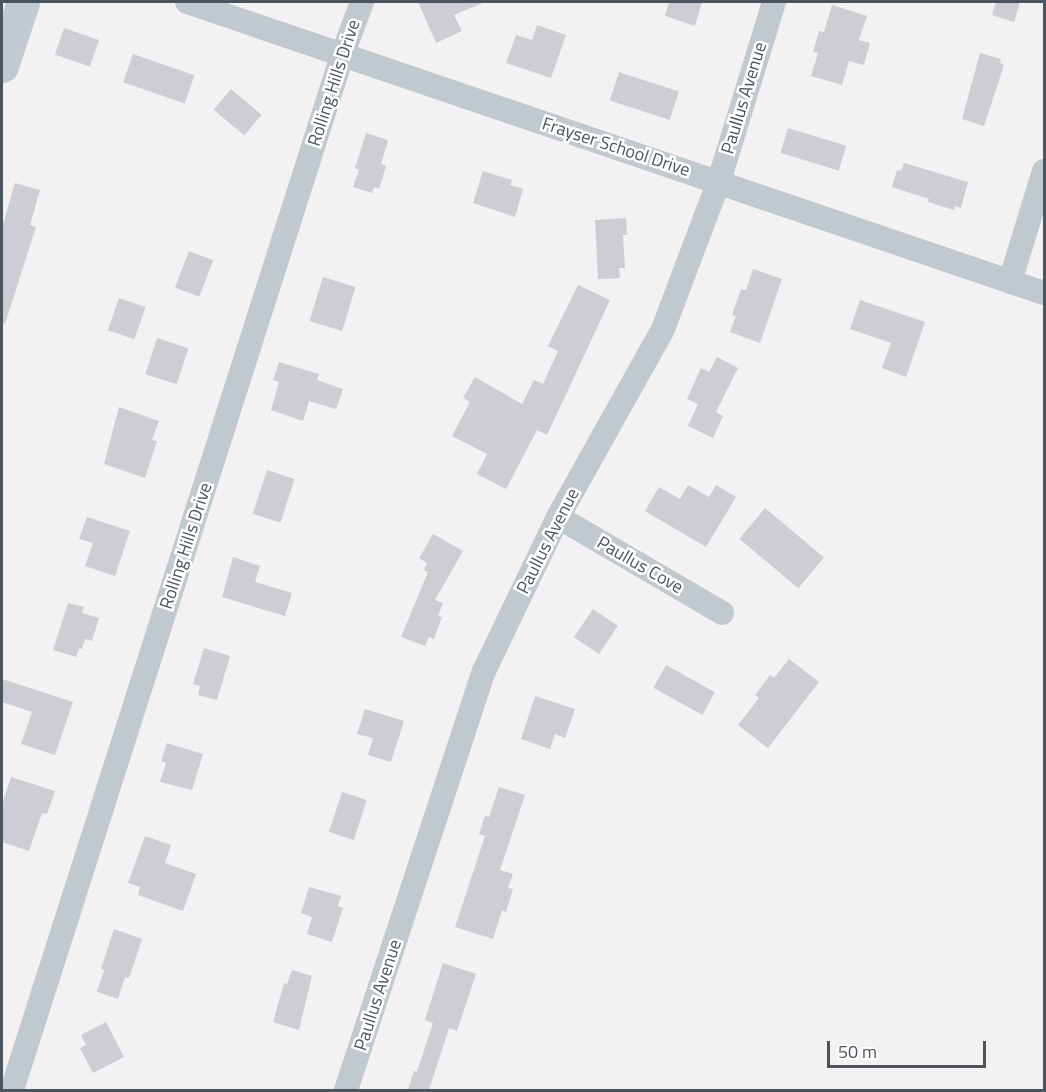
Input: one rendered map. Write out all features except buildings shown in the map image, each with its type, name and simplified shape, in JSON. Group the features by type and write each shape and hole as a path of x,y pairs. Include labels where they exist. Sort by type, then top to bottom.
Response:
{"main road":[{"path":"2,66 23,2"}],"street":[{"name":"Frayser School Drive","path":"187,2 1044,293"},
{"name":"Rolling Hills Drive","path":"12,1090 342,56 362,2"},
{"name":"Paullus Avenue","path":"346,1090 484,671 558,517 663,329 718,181 774,2"},
{"path":"1010,282 1044,171"},
{"name":"Paullus Cove","path":"558,517 722,613"}]}
